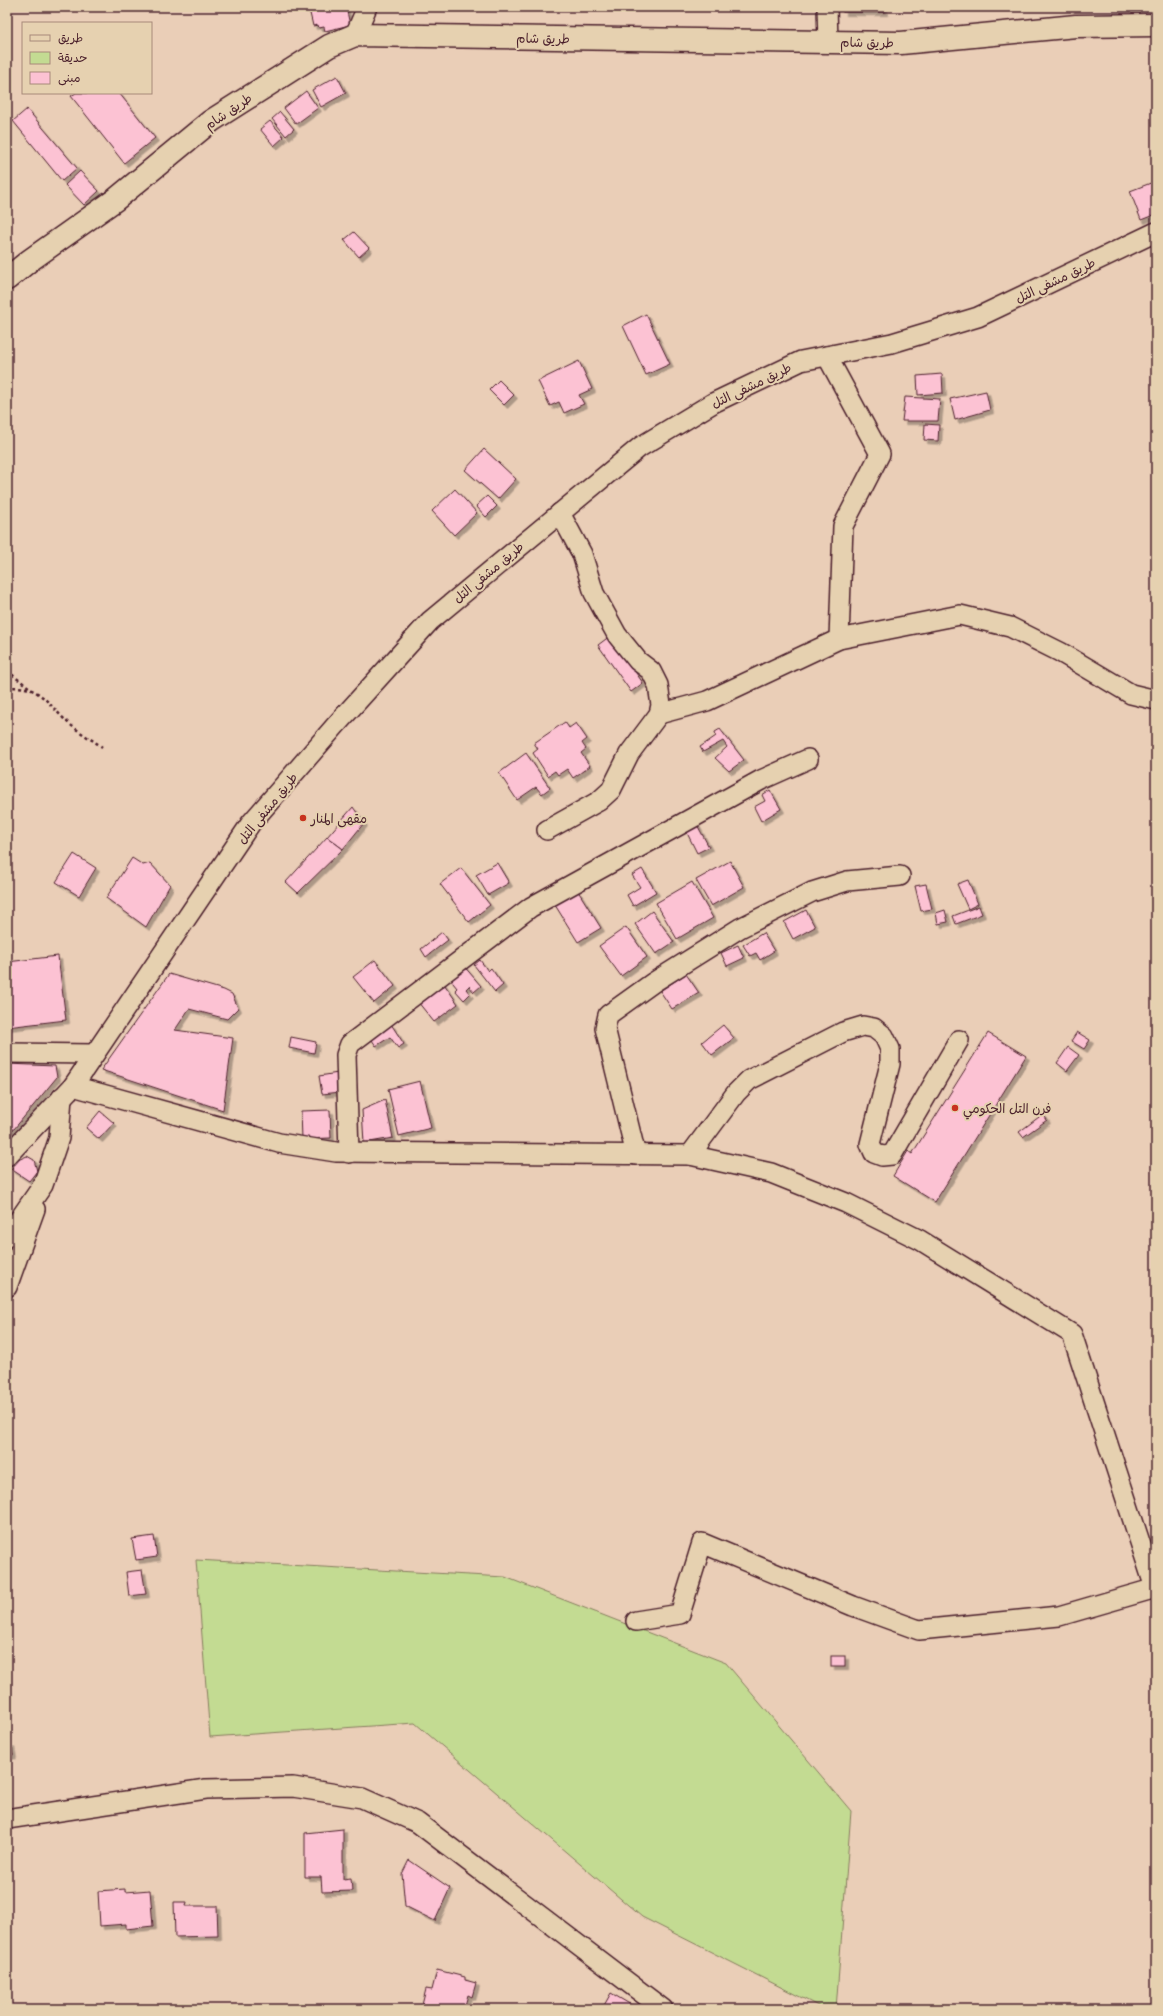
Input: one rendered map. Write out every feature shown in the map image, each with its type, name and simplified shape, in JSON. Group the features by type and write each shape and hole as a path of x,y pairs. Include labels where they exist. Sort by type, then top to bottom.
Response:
{"main road":[{"name":"طريق شام","path":"7,279 29,261 115,200 211,121 329,46 355,35 901,43 1076,26 1156,25"}],"street":[{"path":"355,35 367,7"},
{"path":"827,7 828,42"},
{"name":"طريق مشفى التل","path":"7,1156 68,1091 251,823 336,725 430,621 640,447 713,403 801,361 892,343 978,318 1156,232"},
{"path":"827,356 880,454 843,526 839,639"},
{"path":"547,830 599,801 611,790 629,754 659,714 660,705 658,684 651,671 638,661 617,635 594,593 582,554 560,513"},
{"path":"659,714 707,701 839,639 960,615 1010,626 1060,652 1131,694 1156,700"},
{"path":"349,1153 346,1055 350,1044 530,907 761,780 808,759"},
{"path":"636,1155 604,1028 608,1015 654,982 740,928 812,892 847,881 900,876"},
{"path":"690,1155 736,1093 749,1080 843,1032 863,1026 874,1028 884,1036 890,1049 890,1064 870,1144 874,1153 882,1156 892,1155 959,1040"},
{"path":"7,1052 94,1054"},
{"path":"7,1287 59,1138 68,1091 279,1143 336,1152 690,1155 771,1173 846,1203 920,1240 1072,1334 1156,1588 1060,1616 919,1630 853,1606 702,1543 680,1614 636,1621"},
{"path":"7,1237 43,1185"},
{"path":"7,1819 206,1789 293,1787 362,1798 418,1823 663,2009"}],"path":[{"path":"7,671 47,699 65,720 102,747"},
{"path":"7,688 30,688"}],"green space":[{"path":"196,1560 505,1577 726,1663 851,1811 836,2009 824,2009 642,1917 415,1723 210,1737"}],"building":[{"path":"316,7 346,7 350,25 325,31 324,27 319,28 318,25 313,26 309,9"},
{"path":"843,7 884,7 884,12 843,12"},
{"path":"337,76 346,93 321,107 312,90"},
{"path":"306,91 318,108 296,124 284,108"},
{"path":"74,94 120,94 155,138 124,163 71,96"},
{"path":"27,109 77,168 62,181 13,121"},
{"path":"280,112 294,129 286,136 272,119"},
{"path":"270,121 284,137 274,146 260,129"},
{"path":"80,171 99,191 84,205 65,185"},
{"path":"1156,181 1156,214 1141,220 1130,191"},
{"path":"354,232 369,248 359,257 344,240"},
{"path":"646,314 670,364 646,375 623,326"},
{"path":"579,361 592,389 579,395 584,404 564,413 559,402 550,406 538,381"},
{"path":"942,374 943,393 918,395 917,376"},
{"path":"499,380 514,395 504,405 489,390"},
{"path":"986,391 990,410 955,420 950,399"},
{"path":"905,397 940,399 938,421 902,421"},
{"path":"925,424 939,425 938,441 924,440"},
{"path":"484,449 516,479 498,499 465,470"},
{"path":"455,489 477,513 454,535 432,511"},
{"path":"487,496 497,506 486,517 476,506"},
{"path":"610,636 643,683 631,692 598,645"},
{"path":"565,722 569,728 576,723 587,739 582,743 586,749 581,753 590,766 573,778 567,769 558,775 555,771 548,776 533,753 538,749 534,743"},
{"path":"720,729 744,760 729,771 715,758 727,747 723,741 703,752 700,747 716,736 715,732"},
{"path":"526,753 550,788 542,794 536,787 517,800 499,773"},
{"path":"770,790 781,809 761,821 754,807 765,801 762,795"},
{"path":"353,807 364,823 343,849 327,837"},
{"path":"694,819 709,847 697,853 683,825"},
{"path":"327,837 343,849 298,893 286,882"},
{"path":"74,854 96,868 79,896 56,882"},
{"path":"132,858 143,865 150,863 170,885 146,927 106,898"},
{"path":"730,861 744,887 711,906 696,880"},
{"path":"497,863 509,883 488,895 476,875"},
{"path":"461,868 490,905 469,922 440,884"},
{"path":"642,869 656,892 633,906 627,895 640,887 632,875"},
{"path":"968,880 978,904 968,909 957,884"},
{"path":"692,882 713,918 677,939 656,903"},
{"path":"926,884 932,909 921,911 915,886"},
{"path":"578,891 601,928 578,942 555,905"},
{"path":"979,906 982,914 956,924 953,916"},
{"path":"806,910 815,927 793,939 784,922"},
{"path":"945,910 948,922 938,924 936,913"},
{"path":"652,911 674,942 656,954 635,924"},
{"path":"626,927 647,957 621,976 599,946"},
{"path":"442,932 448,940 426,957 421,949"},
{"path":"763,933 774,951 760,960 756,953 750,956 743,945"},
{"path":"738,945 744,958 727,966 721,953"},
{"path":"58,956 66,1020 7,1027 7,962"},
{"path":"375,960 395,986 374,1003 353,977"},
{"path":"480,960 488,971 491,968 503,985 495,992 474,965"},
{"path":"463,965 481,986 474,992 469,986 466,989 470,994 464,1000 455,990 457,988 449,978"},
{"path":"169,974 224,990 232,994 238,1008 227,1019 189,1009 175,1030 233,1038 223,1110 101,1070"},
{"path":"686,974 699,993 672,1009 660,991"},
{"path":"440,978 458,1004 434,1022 414,997"},
{"path":"391,1024 404,1044 398,1048 390,1037 376,1046 370,1037"},
{"path":"723,1025 734,1038 712,1055 702,1042"},
{"path":"1077,1032 1090,1040 1084,1049 1071,1041"},
{"path":"988,1033 1026,1056 935,1202 893,1176 908,1151 912,1154"},
{"path":"291,1037 316,1042 314,1053 289,1048"},
{"path":"1068,1047 1079,1055 1067,1071 1057,1063"},
{"path":"7,1064 55,1066 57,1077 14,1129 7,1130"},
{"path":"338,1073 341,1092 322,1094 319,1076"},
{"path":"420,1081 431,1128 399,1136 388,1089"},
{"path":"385,1100 393,1138 364,1143 362,1110"},
{"path":"330,1110 331,1138 302,1139 301,1111"},
{"path":"100,1111 114,1123 99,1139 86,1128"},
{"path":"1043,1114 1047,1120 1023,1137 1019,1132"},
{"path":"27,1156 34,1160 37,1171 29,1181 11,1169 20,1159"},
{"path":"154,1536 157,1557 136,1560 132,1539"},
{"path":"142,1570 146,1594 129,1596 126,1572"},
{"path":"831,1656 845,1656 845,1667 831,1667"},
{"path":"11,1744 13,1755 7,1756 7,1745"},
{"path":"343,1829 343,1879 351,1878 352,1891 322,1892 321,1877 305,1877 305,1833"},
{"path":"409,1860 450,1888 435,1921 405,1906 402,1874"},
{"path":"125,1889 125,1892 150,1890 153,1926 126,1929 126,1924 100,1926 98,1891"},
{"path":"174,1902 187,1902 186,1906 217,1906 218,1936 175,1937"},
{"path":"437,1970 465,1977 465,1980 476,1983 472,1997 468,1995 464,2009 421,2009 426,1989 432,1990"},
{"path":"611,1993 638,2009 602,2009"}],"place":[{"name":"مقهى المنار","path":"303,818"},
{"name":"فرن التل الحكومي","path":"955,1108"}]}
